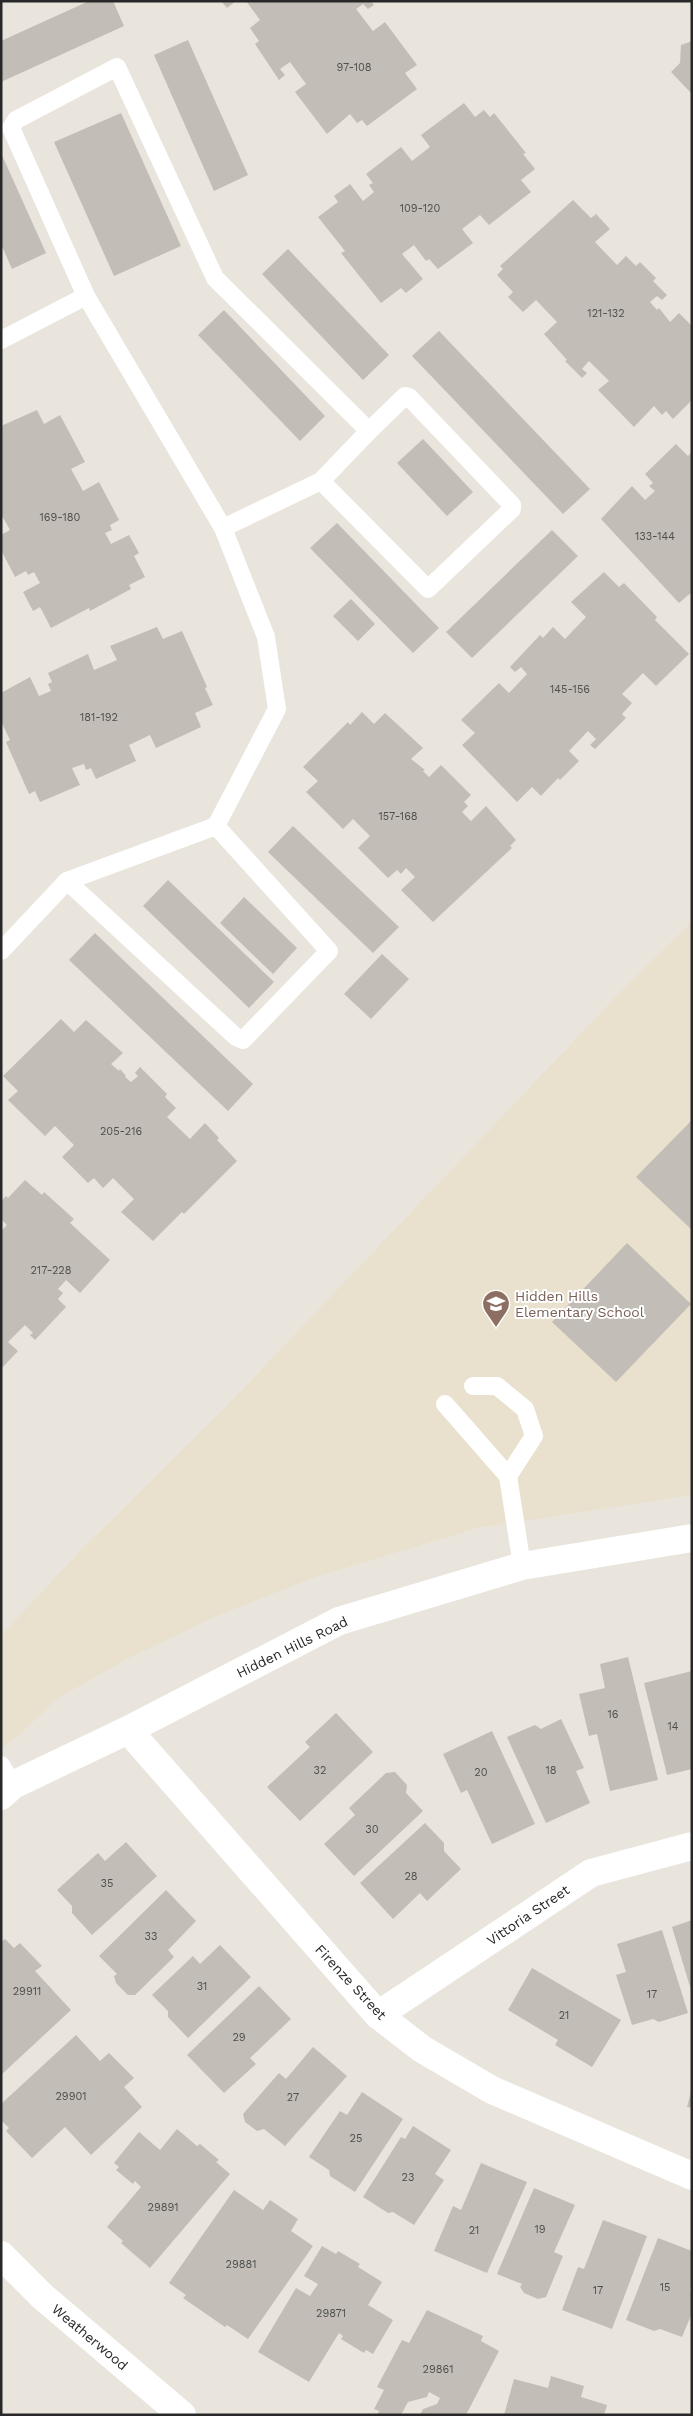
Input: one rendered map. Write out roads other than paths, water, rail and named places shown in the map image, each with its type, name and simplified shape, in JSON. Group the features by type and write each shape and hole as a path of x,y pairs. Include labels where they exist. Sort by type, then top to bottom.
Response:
{"street":[{"name":"Hidden Hills Road","path":"5,1782 128,1730 339,1621 522,1566 692,1538"},
{"name":"Firenze Street","path":"128,1730 378,2015 422,2049 492,2090 692,2176"},
{"name":"Vittoria Street","path":"378,2015 591,1873 692,1846"},
{"name":"Weatherwood","path":"1,2255 42,2296 182,2415"}],"lane":[{"path":"1,951 67,881 216,826 276,709 266,637 223,528 86,296 11,128 16,120 117,67 215,278 369,431"},
{"path":"1,340 86,296"},
{"path":"223,528 321,481 406,396 512,505 512,509 428,589 321,481"},
{"path":"67,881 236,1037 243,1040 328,951 328,948 216,826"},
{"path":"473,1386 497,1386 525,1409 534,1436 508,1476"},
{"path":"445,1404 508,1476 522,1566"}],"place":[{"name":"Hidden Hills Elementary School","path":"496,1328"}]}
